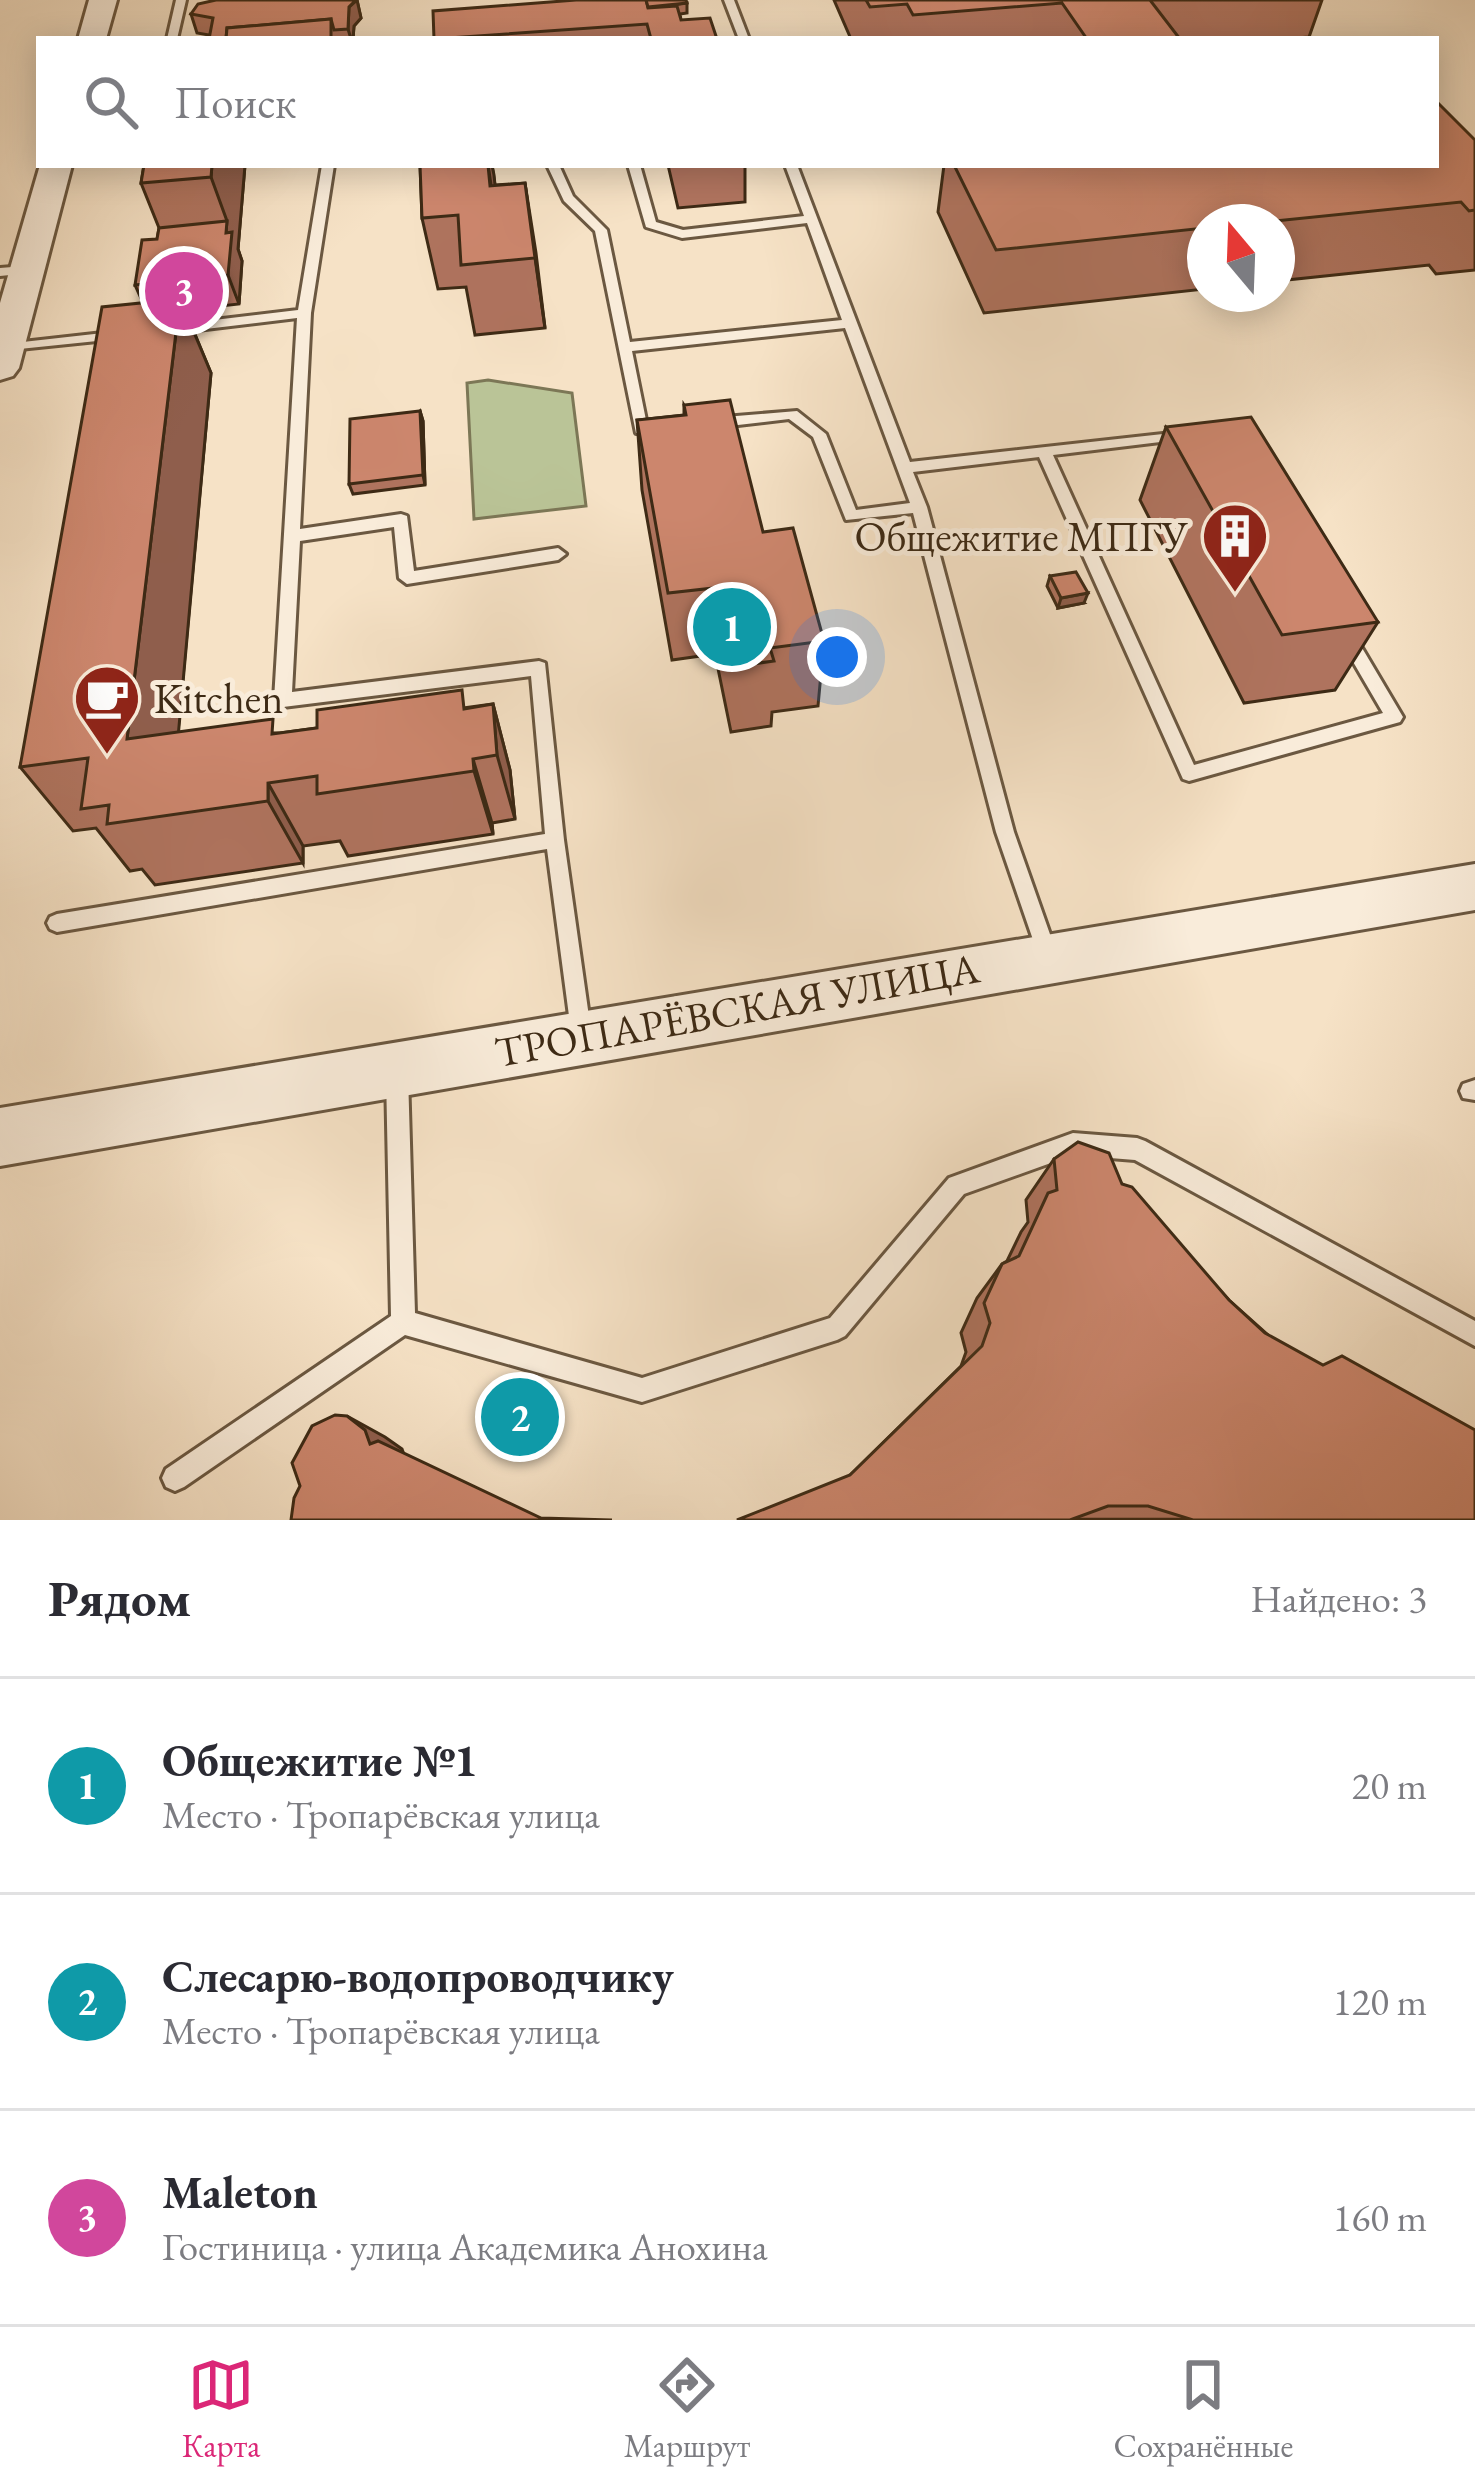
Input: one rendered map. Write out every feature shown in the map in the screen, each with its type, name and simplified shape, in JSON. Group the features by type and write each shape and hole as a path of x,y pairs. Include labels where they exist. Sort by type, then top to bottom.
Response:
{"street":[{"path":"93,36 103,0"},
{"path":"3,358 13,271 55,168"},
{"name":"ТРОПАРЁВСКАЯ УЛИЦА","path":"0,1137 1475,887"}],"lane":[{"path":"173,36 181,0"},
{"path":"730,0 743,36"},
{"path":"328,168 304,313 283,700 539,668 555,840 582,1037"},
{"path":"554,168 568,198 601,230 641,430 662,428"},
{"path":"635,168 650,224 682,234 811,219"},
{"path":"792,168 919,507 1005,832 1048,957"},
{"path":"3,358 304,313"},
{"path":"624,347 850,323"},
{"path":"684,426 792,414 819,434 851,516 919,507"},
{"path":"904,468 1202,432"},
{"path":"1044,451 1189,774 1394,717 1334,614"},
{"path":"292,536 401,520 407,578 558,554"},
{"path":"57,923 555,840"},
{"path":"397,1069 403,1322"},
{"path":"403,1322 642,1390 837,1328 957,1186 1073,1144 1137,1149 1475,1334"},
{"path":"175,1478 403,1322"}],"green space":[{"path":"488,380 572,393 586,506 474,519 467,383"}],"building":[{"path":"356,0 349,7 348,29 334,30 331,19 227,28 226,36 210,36 213,18 191,14 198,4"},
{"path":"576,0 646,0 648,8 677,6 681,20 710,18 716,36 650,36 647,24 434,36 433,11"},
{"path":"646,0 686,0 687,3 648,7"},
{"path":"866,0 1150,0 1178,36 1085,36 1062,3 913,15 907,4 870,7"},
{"path":"331,19 331,36 226,36 227,28"},
{"path":"1439,104 1475,140 1475,210 1469,211 1461,202 1295,219 1295,204 1187,204 1187,230 996,250 955,168 1439,168"},
{"path":"144,168 212,168 211,177 141,183"},
{"path":"420,168 488,168 490,186 525,183 535,258 461,265 458,215 422,218"},
{"path":"227,221 226,233 232,232 228,275 135,285 142,240 157,239 159,228"},
{"path":"180,299 127,739 273,719 272,734 317,728 317,710 462,690 464,709 493,704 497,755 473,759 474,771 317,794 317,776 268,783 268,801 107,824 109,805 81,809 88,758 20,767 102,307"},
{"path":"730,400 763,532 793,528 824,641 770,648 774,661 730,667 714,588 668,593 637,420 686,415 684,405"},
{"path":"420,411 423,475 349,484 350,419"},
{"path":"1251,417 1378,622 1282,635 1166,427"},
{"path":"1076,572 1088,593 1061,598 1050,576"},
{"path":"1078,1142 1109,1153 1122,1184 1132,1187 1229,1300 1265,1333 1323,1365 1342,1356 1475,1430 1475,1520 1193,1520 1148,1506 1108,1506 1070,1520 737,1520 850,1475 982,1346 990,1323 984,1303 1002,1264 1019,1256 1048,1193 1057,1190 1054,1159"},
{"path":"335,1415 347,1416 365,1430 370,1444 378,1441 541,1518 612,1520 291,1520 300,1486 292,1463 312,1426"}],"place":[{"name":"Maleton","path":"184,291"},
{"name":"Общежитие МПГУ","path":"1235,595"},
{"name":"Общежитие №1","path":"732,627"},
{"name":"Kitchen","path":"107,757"},
{"name":"Слесарю-водопроводчику","path":"520,1417"}]}
